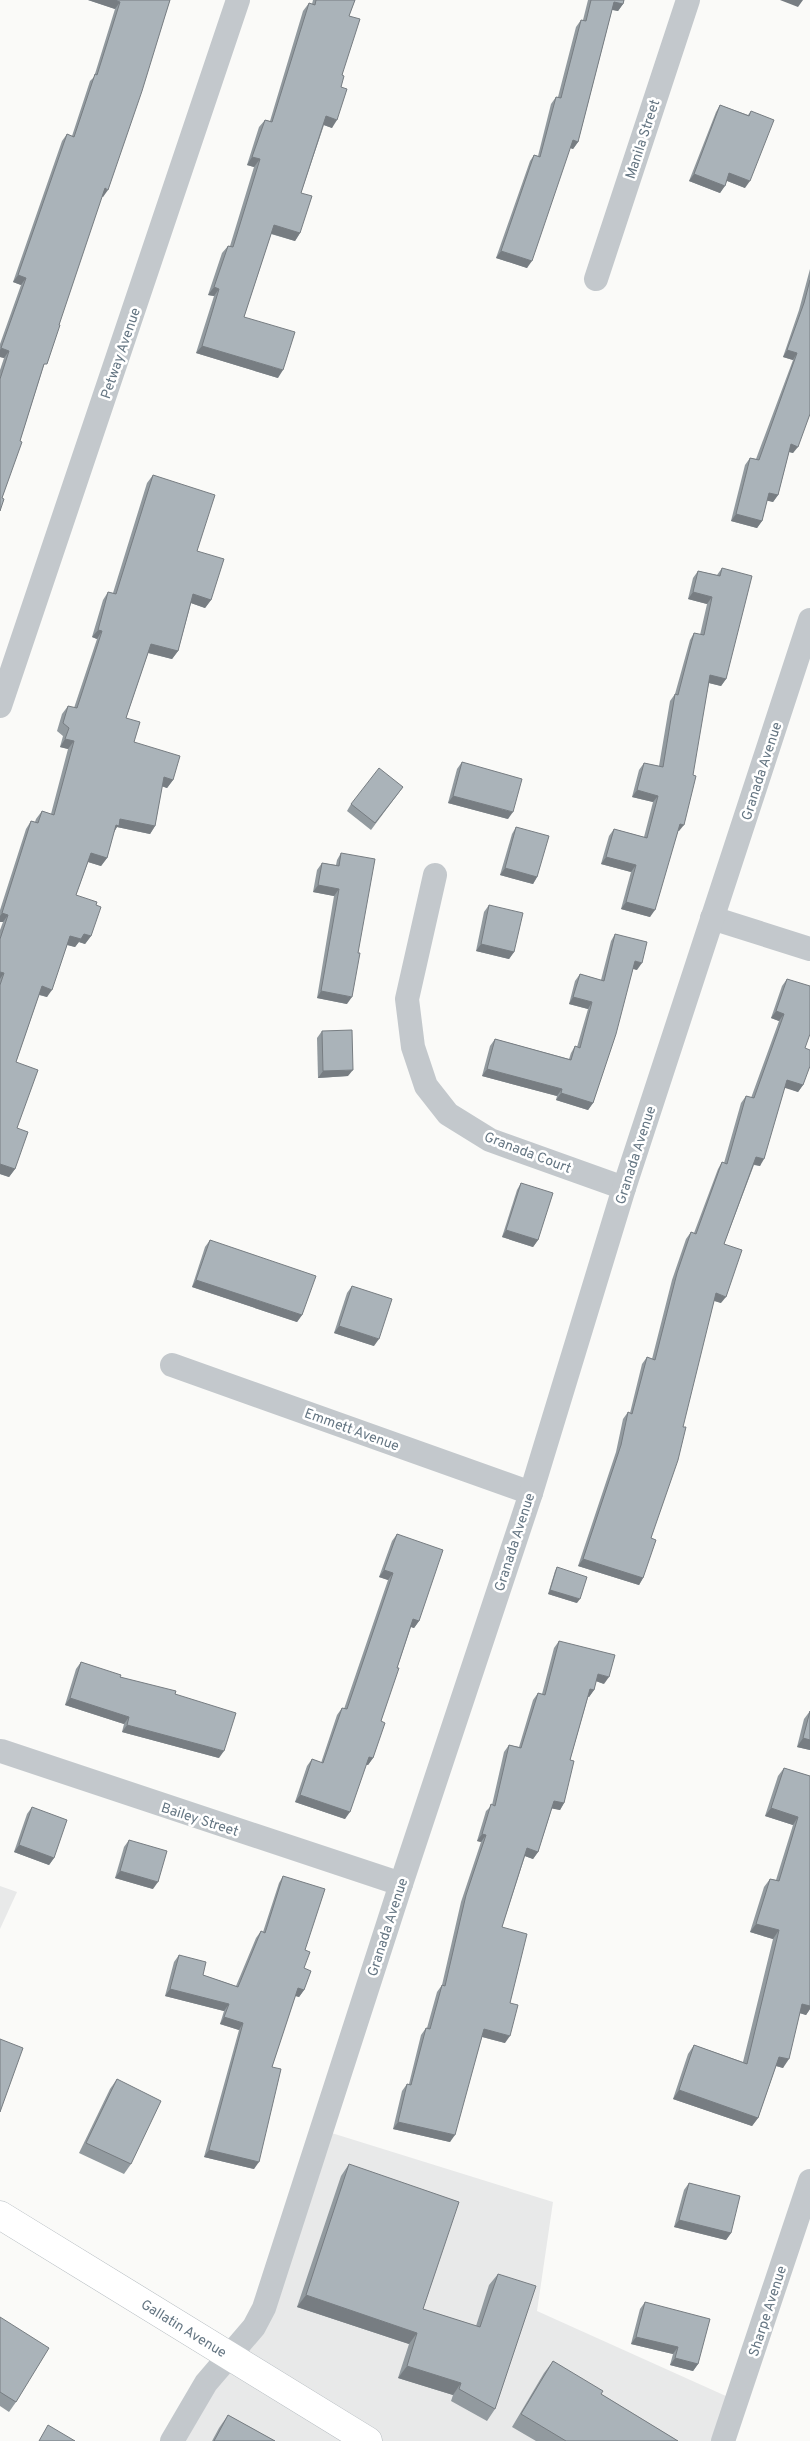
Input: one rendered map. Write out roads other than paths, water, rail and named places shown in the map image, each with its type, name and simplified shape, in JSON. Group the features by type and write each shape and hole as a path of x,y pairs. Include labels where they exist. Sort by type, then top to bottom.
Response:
{"main road":[{"name":"Gallatin Avenue","path":"0,2215 368,2441"}],"street":[{"name":"Petway Avenue","path":"0,706 238,0"},
{"name":"Manila Street","path":"596,279 688,0"},
{"name":"Granada Avenue","path":"172,2441 206,2383 254,2327 264,2308 401,1884 531,1493 624,1188 810,620"},
{"name":"Granada Court","path":"435,874 407,999 413,1047 426,1086 448,1114 490,1140 624,1188"},
{"path":"712,918 810,949"},
{"name":"Emmett Avenue","path":"172,1366 531,1493"},
{"name":"Bailey Street","path":"1,1752 401,1884"},
{"name":"Sharpe Avenue","path":"724,2441 810,2181"}]}
